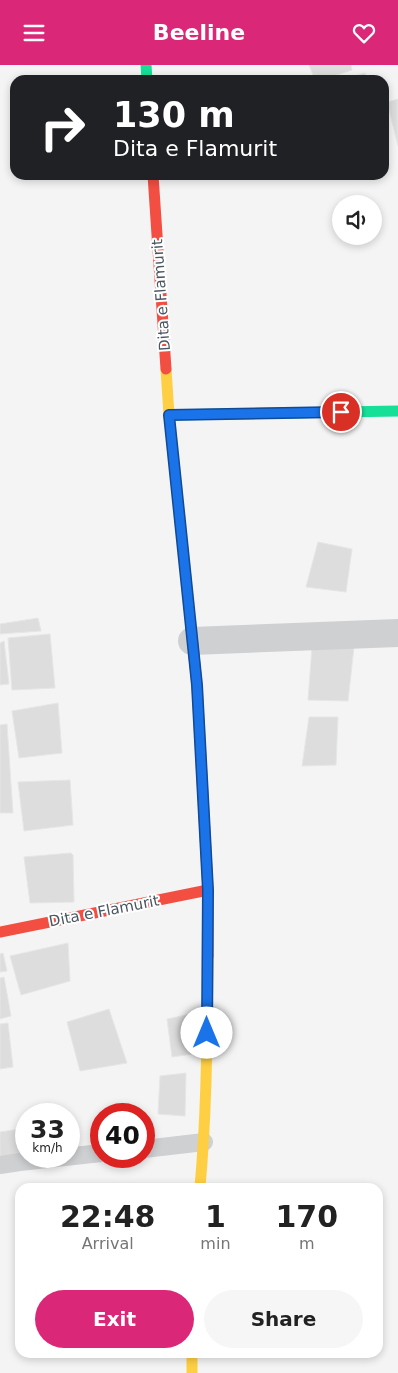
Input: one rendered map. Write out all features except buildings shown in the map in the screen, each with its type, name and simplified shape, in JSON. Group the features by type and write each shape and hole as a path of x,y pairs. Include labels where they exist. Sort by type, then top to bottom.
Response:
{"street":[{"name":"Dita e Flamurit","path":"153,180 169,415 197,685 208,890 207,1049 204,1142 200,1183"},
{"path":"169,415 398,411"},
{"path":"192,641 398,633"},
{"name":"Dita e Flamurit","path":"0,932 208,890"},
{"path":"192,1358 192,1373"}],"lane":[{"path":"155,1148 204,1142"},
{"path":"0,1165 90,1154"}],"traffic: fast":[{"path":"146,65 147,75"},
{"path":"169,415 398,411"}],"traffic: slow":[{"path":"166,369 191,627"},
{"path":"200,1183 207,1043 208,956"},
{"path":"192,1358 192,1373"}],"traffic: jam":[{"path":"153,180 166,369"},
{"path":"191,627 197,685 208,890 208,956"},
{"path":"0,932 208,890"}],"route":[{"path":"207,1033 208,890 197,685 169,415 341,412"}]}
